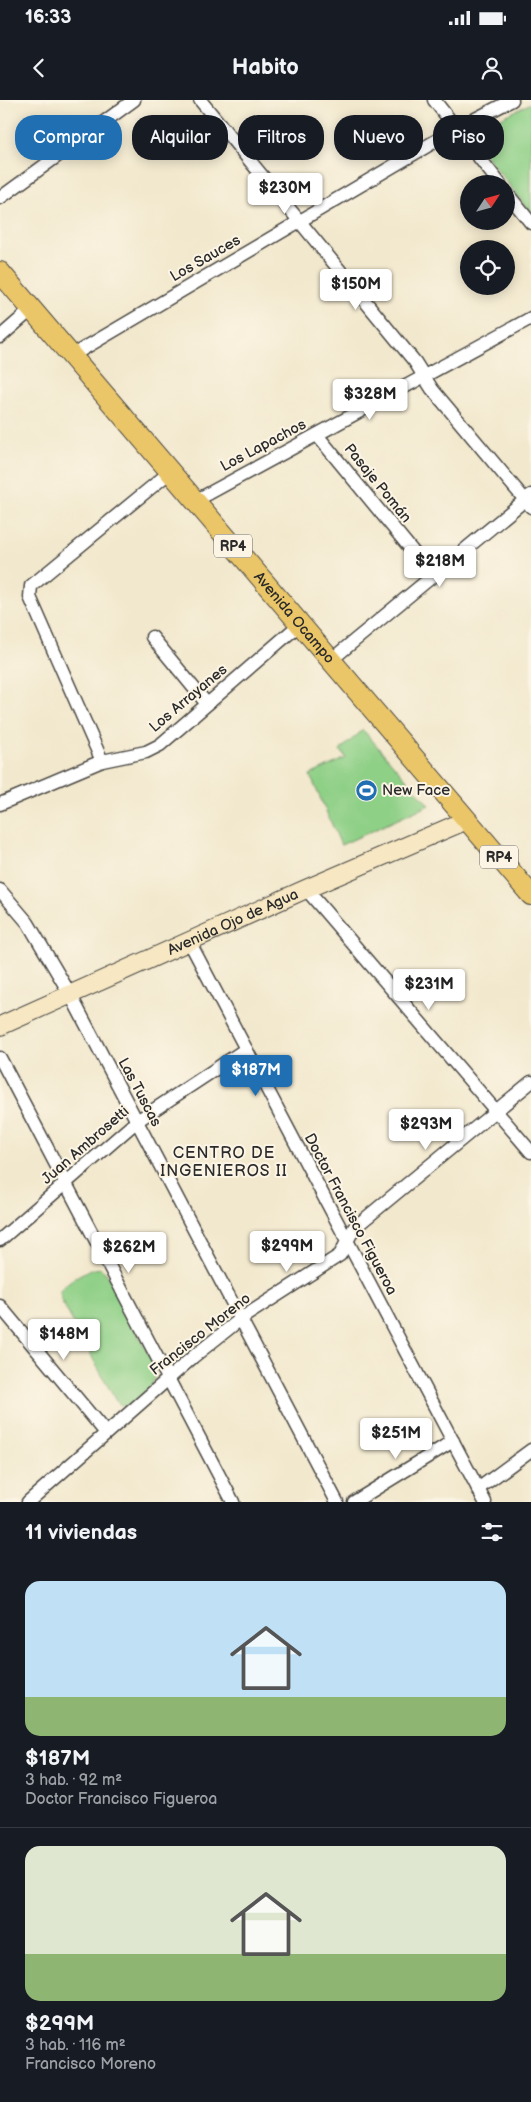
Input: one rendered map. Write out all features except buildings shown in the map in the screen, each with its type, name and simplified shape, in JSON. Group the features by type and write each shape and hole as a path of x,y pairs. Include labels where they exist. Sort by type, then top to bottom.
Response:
{"main road":[{"name":"Avenida Ocampo","path":"0,272 531,895"},
{"name":"Avenida Ojo de Agua","path":"0,1026 306,889 467,820"}],"street":[{"path":"0,198 134,100"},
{"path":"200,100 415,362 432,389 529,501 433,576 331,660"},
{"path":"434,100 445,115"},
{"name":"Los Sauces","path":"483,115 512,100"},
{"name":"Los Sauces","path":"72,356 433,143"},
{"path":"481,160 493,175"},
{"path":"515,203 531,223"},
{"path":"0,337 32,309"},
{"name":"Los Lapachos","path":"195,501 530,320"},
{"name":"Pasaje Pomán","path":"317,435 433,576"},
{"path":"102,762 30,596 31,586 170,472"},
{"name":"Los Arrayanes","path":"0,804 102,762 146,752 160,744 300,624"},
{"path":"152,636 207,704"},
{"path":"306,889 531,1152"},
{"name":"Las Tuscas","path":"0,890 28,923 48,953 242,1318 337,1502"},
{"name":"Doctor Francisco Figueroa","path":"189,941 485,1502"},
{"name":"Juan Ambrosetti","path":"0,1240 137,1121 246,1049"},
{"path":"0,1058 233,1502"},
{"name":"Francisco Moreno","path":"28,1502 168,1379 242,1318 340,1255 354,1228 531,1082"},
{"path":"0,1306 106,1433"},
{"path":"354,1502 453,1442"},
{"path":"478,1489 531,1450"}],"green space":[{"path":"531,103 531,213 515,193 515,175 501,175 489,160 504,160 504,116"},
{"name":"New Face","path":"363,730 429,805 341,845 310,775 346,758 340,750"},
{"path":"100,1268 106,1273 154,1365 155,1378 151,1386 130,1405 122,1406 116,1401 61,1300 60,1291 68,1283 83,1273"}],"place":[{"name":"New Face","path":"366,790"}],"district":[{"name":"CENTRO DE INGENIEROS II","path":"224,1161"}]}
